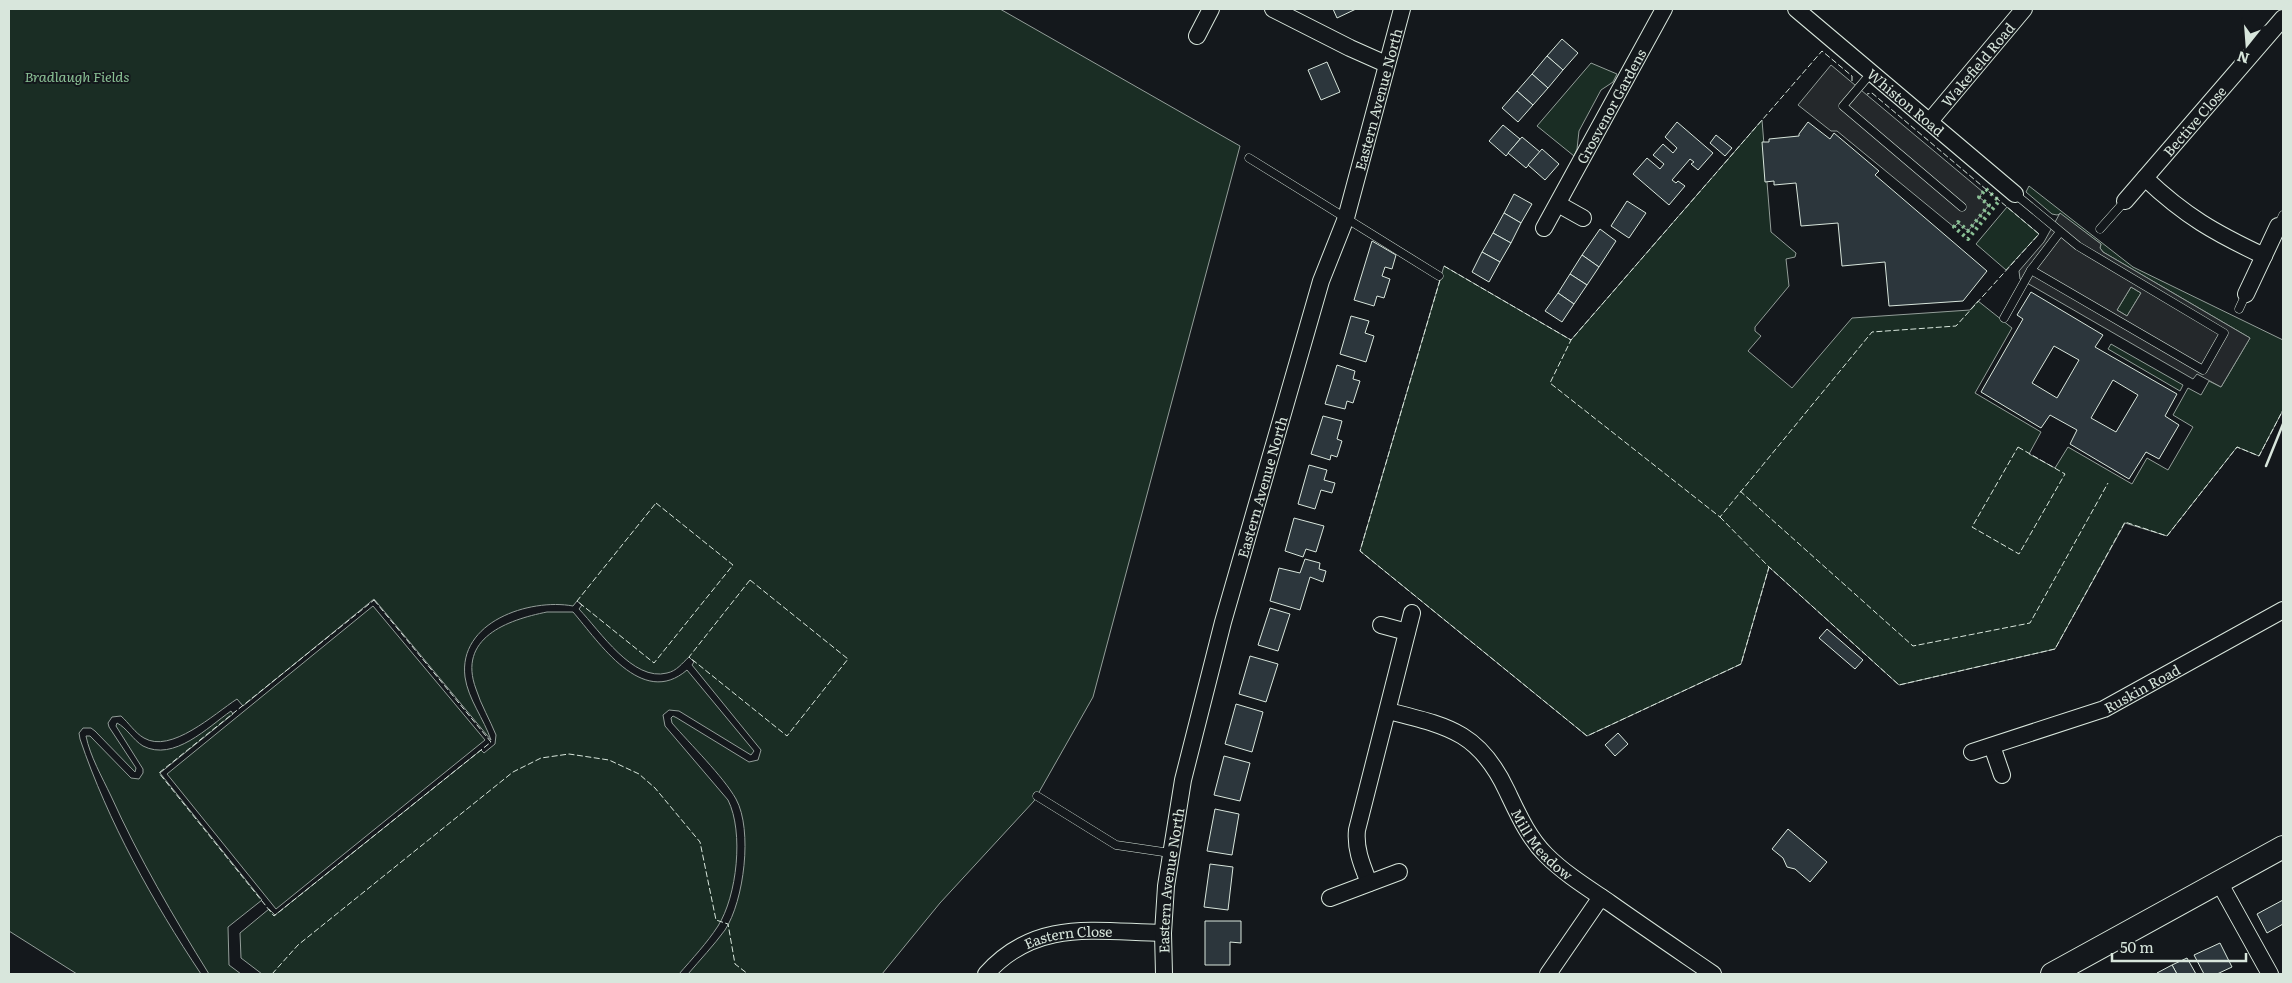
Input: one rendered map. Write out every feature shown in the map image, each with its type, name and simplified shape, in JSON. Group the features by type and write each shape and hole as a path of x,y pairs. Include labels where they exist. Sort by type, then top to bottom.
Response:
{"street":[{"path":"1197,36 1211,9"},
{"path":"1273,9 1386,64"},
{"name":"Eastern Avenue North","path":"1164,974 1163,933 1170,853 1182,780 1220,631 1321,281 1346,218 1402,9"},
{"name":"Grosvenor Gardens","path":"1544,228 1664,9"},
{"name":"Whiston Road","path":"1796,9 2015,194"},
{"name":"Wakefield Road","path":"1930,121 2024,9"},
{"name":"Bective Close","path":"2125,201 2283,18"},
{"path":"2146,178 2195,220 2215,233 2264,256"},
{"path":"1558,204 1583,218"},
{"path":"2242,302 2281,220"},
{"name":"Ruskin Road","path":"1972,752 2104,708 2283,610"},
{"path":"1369,883 1361,863 1356,842 1357,830 1412,613"},
{"path":"1380,625 1407,632"},
{"name":"Mill Meadow","path":"1388,711 1449,727 1470,739 1488,757 1502,779 1523,824 1536,844 1562,869 1712,974"},
{"path":"1992,746 2002,775"},
{"path":"2052,974 2283,847"},
{"path":"1330,898 1399,872"},
{"path":"2219,882 2270,974"},
{"path":"1548,974 1601,897"},
{"name":"Eastern Close","path":"986,974 1019,946 1048,934 1075,931 1163,933"}],"lane":[{"path":"1872,72 1843,106 1962,207"},
{"path":"1249,158 1439,276"},
{"path":"2015,194 2078,246 2224,333 2203,370 2031,270"},
{"path":"2100,229 2125,201"},
{"path":"2004,318 2031,270 2060,232"},
{"path":"1037,796 1116,845 1170,853"}],"green space":[{"name":"Bradlaugh Fields","path":"9,9 1000,9 1240,146 1093,697 1034,801 940,903 882,974 688,974 721,936 732,917 744,865 744,828 736,799 715,770 672,723 671,718 673,716 677,718 749,762 758,760 761,750 692,665 694,662 689,657 677,669 671,672 654,674 642,670 618,653 579,609 582,605 577,601 573,606 555,604 518,610 484,628 473,642 466,658 465,677 469,693 491,740 374,599 243,706 237,699 205,722 179,737 155,742 141,736 121,716 112,717 108,723 109,727 136,768 135,772 95,731 91,728 83,728 79,733 80,739 91,770 118,831 149,890 201,974 77,974 9,931"},
{"path":"1591,63 1617,74 1613,82 1601,90 1579,131 1577,149 1574,156 1537,126"},
{"path":"1762,120 1771,232 1796,253 1795,257 1786,259 1789,286 1755,327 1755,331 1761,336 1748,351 1792,388 1852,318 1970,310 1978,301 2012,328 1975,393 2041,432 2029,454 2055,468 2068,447 2132,484 2147,458 2168,470 2193,427 2173,415 2188,388 2201,395 2209,381 2221,387 2250,338 2103,252 2100,248 2101,244 2060,214 2052,214 2026,192 2029,186 2133,267 2283,340 2283,410 2259,456 2237,447 2167,536 2125,523 2055,649 1899,685 1769,567 1741,664 1587,736 1360,551 1444,266 1571,340"},
{"path":"2007,207 2039,234 2006,270 1976,244"},
{"path":"2131,287 2141,293 2127,316 2117,310"},
{"path":"2111,344 2183,385 2180,391 2108,349"},
{"path":"373,606 485,740 276,909 167,774"},
{"path":"547,612 573,612 609,654 638,677 654,682 670,680 687,670 754,751 751,755 679,711 669,710 663,715 665,726 728,800 736,829 737,846 734,881 725,913 709,939 679,974 262,974 241,958 240,933 269,909 275,915 481,750 484,753 495,744 496,735 476,689 472,671 473,657 480,644 489,634 502,626 516,620"},
{"path":"231,711 233,714 160,773 262,900 228,927 229,965 241,974 209,974 133,842 90,751 86,736 90,736 131,778 139,779 143,769 116,726 117,723 143,746 155,750 167,750 190,741"}],"shaded area":[{"path":"1831,65 1983,192 1979,197 1989,205 1968,231 1958,223 1954,227 1837,131 1831,131 1798,105"},
{"path":"2060,213 2101,244 2100,248 2103,252 2250,338 2221,387 2197,374 2193,379 2020,279 2019,271 2044,242","holes":["2131,287 2141,293 2127,316 2117,310"]}],"building":[{"path":"1333,9 1356,9 1337,18"},
{"path":"1562,39 1578,53 1563,70 1547,56"},
{"path":"1547,56 1563,70 1548,88 1532,74"},
{"path":"1327,62 1340,92 1321,100 1308,70"},
{"path":"1532,74 1548,88 1533,105 1517,91"},
{"path":"1517,91 1533,105 1518,122 1502,108"},
{"path":"1677,122 1713,153 1698,170 1691,164 1694,162 1690,159 1672,180 1676,183 1678,181 1685,186 1669,205 1633,174 1647,158 1660,169 1664,164 1653,155 1663,144 1673,153 1677,148 1665,137"},
{"path":"1808,122 1830,139 1834,133 1879,171 1875,175 1987,271 1963,301 1889,306 1885,262 1842,266 1838,223 1801,226 1796,183 1774,185 1774,181 1765,182 1762,142 1769,142 1769,139 1799,136"},
{"path":"1503,125 1520,139 1506,156 1489,141"},
{"path":"1716,135 1732,148 1725,156 1710,143"},
{"path":"1522,137 1540,152 1526,168 1508,153"},
{"path":"1542,149 1559,164 1545,180 1528,165"},
{"path":"1514,194 1532,204 1521,223 1504,213"},
{"path":"1627,201 1646,213 1629,238 1611,226"},
{"path":"1504,213 1521,223 1511,243 1493,233"},
{"path":"1600,229 1616,241 1599,267 1582,255"},
{"path":"1493,233 1511,243 1500,262 1482,252"},
{"path":"1372,241 1396,255 1392,269 1385,267 1382,276 1390,279 1384,298 1377,296 1374,306 1354,300"},
{"path":"1482,252 1500,262 1489,282 1472,272"},
{"path":"1582,255 1599,267 1587,285 1570,274"},
{"path":"1570,274 1587,285 1574,304 1558,293"},
{"path":"2031,292 2103,335 2095,347 2177,394 2165,416 2179,425 2159,459 2146,452 2129,479 2070,444 2077,430 2050,415 2041,428 1981,392 2023,319 2017,315","holes":["2054,346 2079,360 2057,398 2032,383","2113,380 2138,395 2116,432 2091,418"]},
{"path":"1558,293 1574,304 1562,322 1545,311"},
{"path":"1351,316 1369,321 1365,333 1374,336 1366,362 1340,354"},
{"path":"1337,365 1355,371 1353,379 1360,381 1353,403 1347,401 1345,409 1325,404"},
{"path":"1323,416 1342,421 1337,439 1342,441 1337,457 1331,455 1330,460 1311,454"},
{"path":"1309,465 1327,470 1324,480 1335,483 1332,493 1321,490 1315,509 1298,504"},
{"path":"1294,518 1324,526 1316,552 1306,549 1303,557 1285,551"},
{"path":"1305,559 1320,563 1319,569 1326,571 1323,582 1310,577 1300,610 1270,601 1279,568 1300,573"},
{"path":"1270,608 1290,614 1278,651 1258,645"},
{"path":"1827,629 1863,660 1855,669 1819,638"},
{"path":"1250,656 1278,664 1266,702 1239,694"},
{"path":"1236,704 1263,712 1252,752 1225,744"},
{"path":"1618,733 1628,744 1615,756 1605,745"},
{"path":"1224,756 1250,763 1240,801 1214,795"},
{"path":"1215,809 1239,814 1232,855 1207,851"},
{"path":"1788,829 1827,862 1810,882 1795,869 1787,867 1783,858 1772,849"},
{"path":"1210,864 1233,867 1228,910 1204,907"},
{"path":"2283,900 2283,924 2267,933 2257,914"},
{"path":"1205,921 1241,921 1241,943 1230,942 1230,965 1205,965"},
{"path":"2220,943 2232,967 2217,974 2204,974 2194,955"},
{"path":"2187,958 2196,974 2177,974 2172,965"},
{"path":"2172,965 2177,974 2157,974 2157,973"}],"hedge":[{"path":"1986,189 1999,201 1968,239 1954,227 1958,222 1968,231 1989,205 1979,197 1986,189"}],"fence":[{"path":"1852,81 1852,76 1822,51 1571,340 1550,383 1720,517 1872,332 1956,326 2039,234 1872,93 1867,94"},
{"path":"1444,266 1571,340"},
{"path":"1440,280 1360,551 1587,736 1741,664 1769,567"},
{"path":"1720,517 1769,567 1899,685 2055,649 2125,522 2167,536 2237,447 2259,456 2283,410"},
{"path":"2018,447 2065,474 2019,554 1972,527 2018,447"},
{"path":"1740,491 1913,646 2030,623 2108,483"},
{"path":"656,503 733,565 654,663 577,601 656,503"},
{"path":"750,580 848,659 787,736 689,657 750,580"},
{"path":"374,600 491,742 274,916 159,773 374,600"},
{"path":"272,974 298,945 513,772 541,758 569,754 609,760 639,774 655,788 700,842 716,920 728,924 735,964 748,974"}],"wall":[{"path":"2266,466 2283,424"}]}
